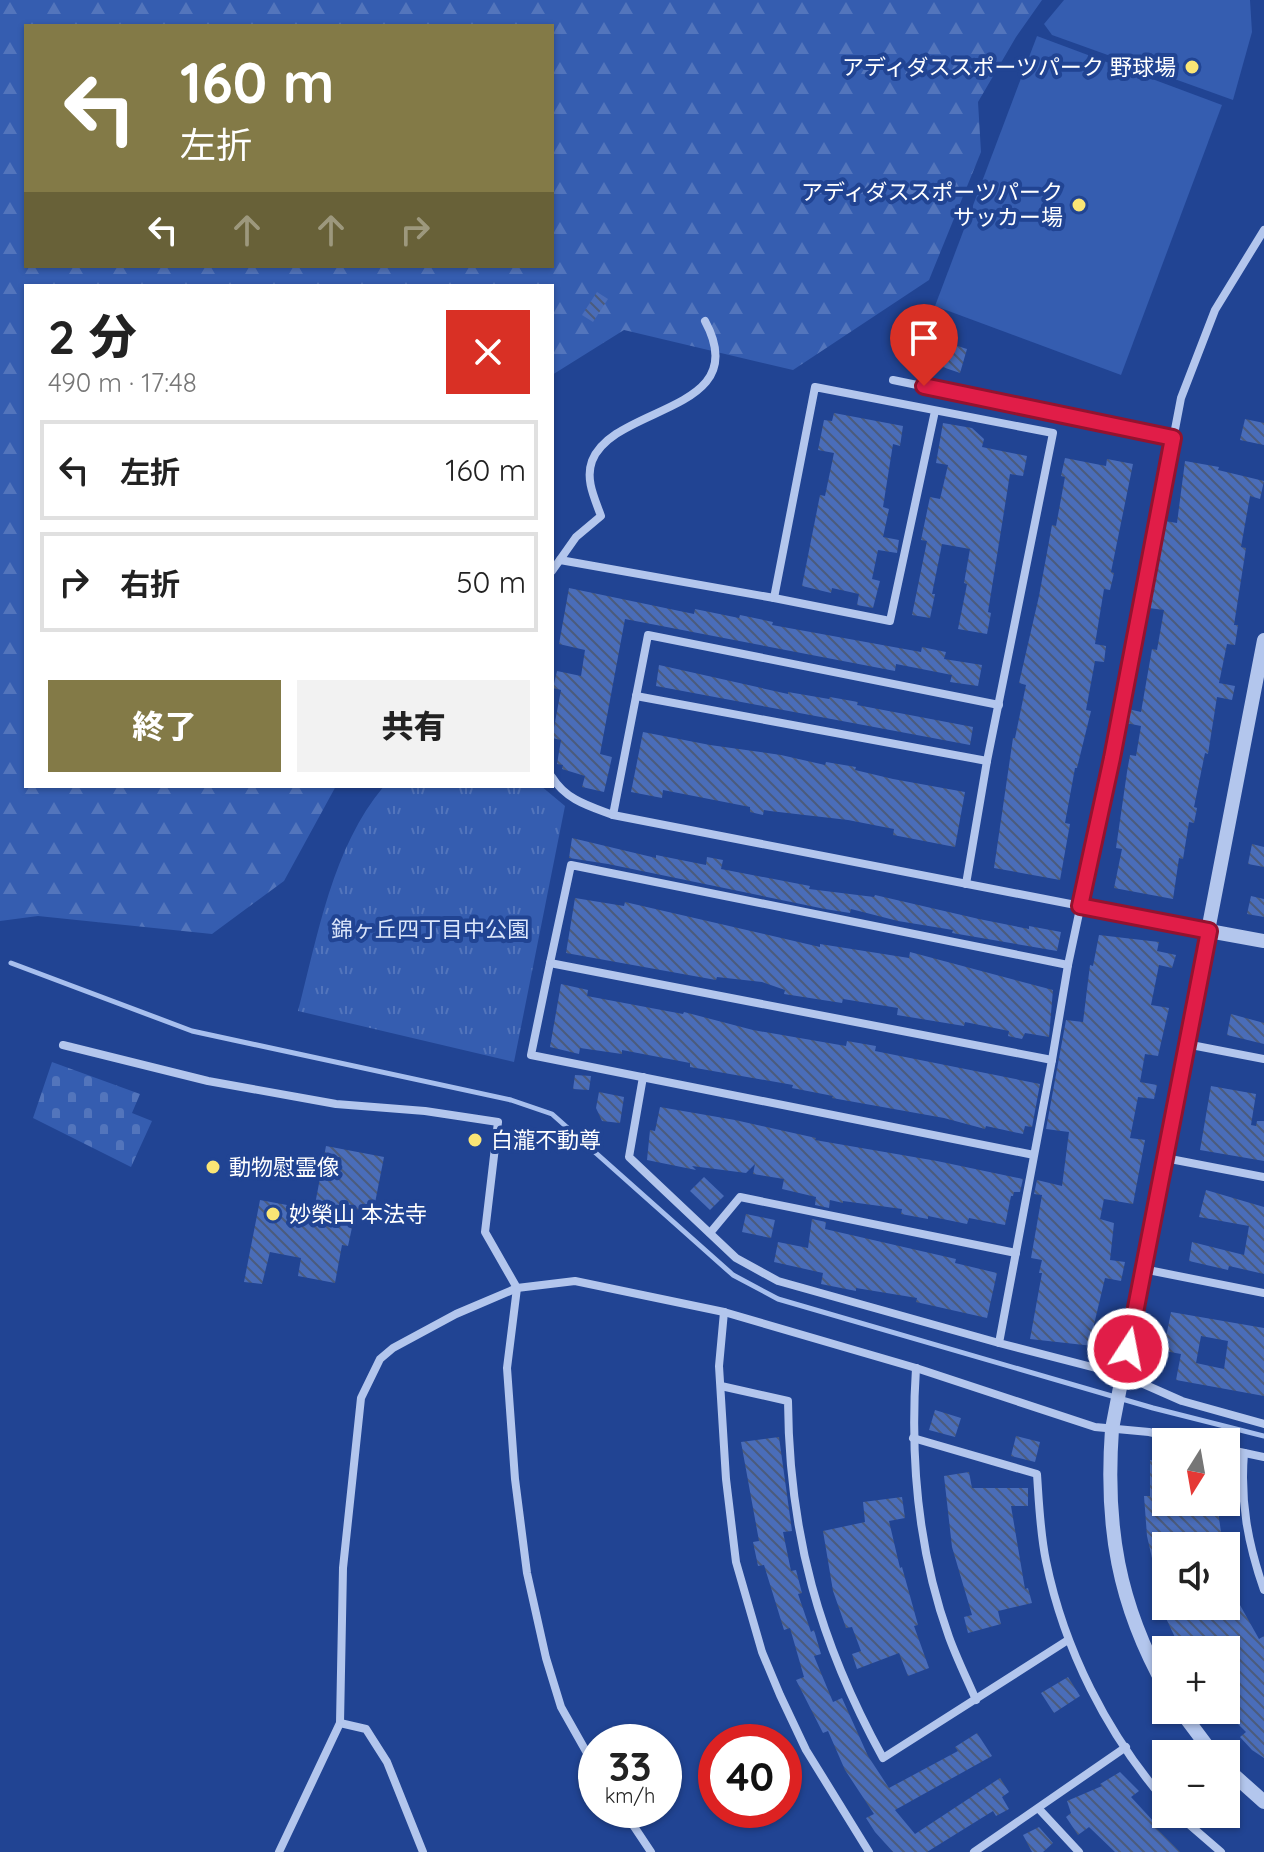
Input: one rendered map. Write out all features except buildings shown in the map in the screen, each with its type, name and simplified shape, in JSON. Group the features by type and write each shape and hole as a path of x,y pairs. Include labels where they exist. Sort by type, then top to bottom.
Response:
{"street":[{"path":"999,1343 1068,965 1112,758 1181,398 1215,310 1264,230"},
{"path":"554,568 576,537 601,516 589,483 592,462 603,446 681,401 710,379 716,364 716,341 705,321"},
{"path":"893,380 1173,438"},
{"path":"774,598 815,387 1053,433 987,761 966,884"},
{"path":"560,560 890,621 935,411"},
{"path":"613,815 648,635 999,705"},
{"path":"1152,1661 1135,1628 1116,1555 1108,1480 1112,1429 1264,640"},
{"path":"636,696 987,761"},
{"path":"554,780 559,789 576,801 613,815 1264,941"},
{"path":"1034,1155 531,1055 571,865 1068,965"},
{"path":"550,963 1052,1060"},
{"path":"1186,1044 1264,1059"},
{"path":"63,1045 208,1081 336,1104 425,1111 498,1122 485,1232 517,1288 507,1368 515,1479 527,1573 546,1658 561,1707 578,1737"},
{"path":"643,1077 629,1157 736,1258 778,1281 1123,1375 1182,1401 1264,1424"},
{"path":"1165,1158 1264,1177"},
{"path":"710,1233 740,1197 1016,1253"},
{"path":"1143,1269 1264,1293"},
{"path":"279,1852 340,1723 343,1568 361,1398 380,1359 393,1348 436,1324 517,1288 575,1281 724,1312 916,1368 1095,1427 1152,1433"},
{"path":"724,1312 719,1366 726,1479 736,1562 762,1652 806,1750 869,1852"},
{"path":"916,1368 913,1438 918,1507 949,1637 976,1700"},
{"path":"721,1386 788,1401 788,1454 806,1569 827,1638 854,1705 883,1758 1068,1640"},
{"path":"913,1438 1037,1474 1045,1558 1068,1640 1094,1698 1152,1783"},
{"path":"1240,1452 1264,1457"},
{"path":"1244,1453 1242,1483 1246,1524 1264,1590"},
{"path":"340,1723 366,1729 387,1762 423,1852"},
{"path":"974,1852 1126,1747"},
{"path":"1240,1781 1264,1802"},
{"path":"1039,1809 1079,1852"},
{"path":"635,1828 651,1852"},
{"path":"1193,1828 1221,1852"}],"green space":[{"path":"0,0 1042,0 978,102 981,152 929,280 793,370 624,330 554,374 554,284 24,284 24,788 335,788 284,881 212,934 38,916 0,921"},
{"name":"アディダススポーツパーク 野球場","path":"1064,0 1250,0 1252,32 1233,100 1052,35 1044,24"},
{"name":"アディダススポーツパーク サッカー場","path":"1037,36 1222,105 1121,375 935,306"},
{"name":"錦ヶ丘四丁目中公園","path":"382,788 543,788 565,806 514,1062 298,1011 329,893 351,837"},
{"path":"52,1062 140,1094 132,1113 152,1121 131,1167 33,1118"}],"waterway":[{"path":"11,963 192,1031 511,1100 552,1114 733,1275 778,1299 1153,1408 1264,1436"}],"place":[{"name":"アディダススポーツパーク 野球場","path":"1192,67"},
{"name":"アディダススポーツパーク サッカー場","path":"1079,205"},
{"name":"白瀧不動尊","path":"475,1140"},
{"name":"動物慰霊像","path":"213,1167"},
{"name":"妙榮山 本法寺","path":"273,1214"}],"route":[{"path":"924,386 1173,438 1112,758 1080,906 1209,931 1128,1349"}]}
